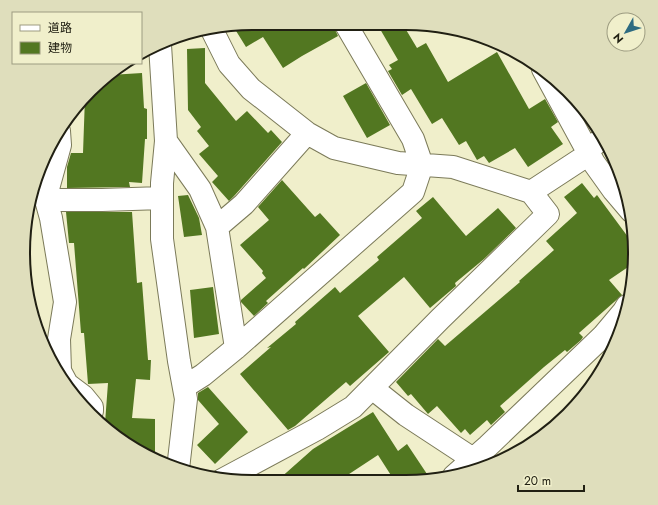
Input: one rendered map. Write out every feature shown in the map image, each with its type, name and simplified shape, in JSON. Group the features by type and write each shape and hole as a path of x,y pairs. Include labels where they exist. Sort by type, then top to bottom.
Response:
{"street":[{"path":"184,387 203,375 236,348 413,192 422,165 413,139 349,30"},
{"path":"214,33 230,64 251,89 307,134 334,148 398,163 453,167 531,192 548,214 440,319 353,407 317,429 233,474"},
{"path":"160,50 166,141 162,198 163,247 186,399 179,462"},
{"path":"555,87 593,148 614,191 621,200"},
{"path":"218,227 244,204 307,134"},
{"path":"60,141 46,200 51,218 65,302 59,339 60,364"},
{"path":"166,141 200,189 218,227 236,348"},
{"path":"531,192 593,148"},
{"path":"46,200 162,198"},
{"path":"465,467 603,336 617,321"},
{"path":"372,388 406,415 473,459"},
{"path":"82,395 90,404"}],"building":[{"path":"236,30 335,30 338,36 283,68 263,37 246,47"},
{"path":"381,30 406,30 417,48 426,43 448,82 497,52 529,109 545,99 558,122 551,127 563,144 528,167 515,148 489,163 484,156 477,160 466,141 459,145 442,118 432,124 411,89 402,95 388,71 392,69 389,65 398,60"},
{"path":"205,48 205,83 236,121 247,111 268,133 271,130 282,142 229,201 212,182 218,176 199,154 209,146 197,131 201,127 188,110 187,49"},
{"path":"142,73 144,108 147,109 147,139 145,139 142,183 129,182 130,187 67,188 67,167 71,153 83,153 85,106 95,95 119,74"},
{"path":"366,83 390,125 367,138 343,96"},
{"path":"282,180 315,217 320,213 340,235 304,269 303,268 266,301 268,303 254,316 241,302 241,300 266,278 262,273 263,271 240,245 269,220 258,207"},
{"path":"582,183 594,198 597,195 628,237 628,267 609,280 622,295 579,333 583,337 581,340 567,352 565,350 544,367 500,406 505,412 491,425 487,420 470,435 465,429 461,433 437,406 428,414 411,394 408,396 396,382 438,339 445,346 520,282 519,281 554,250 546,241 577,213 564,197"},
{"path":"188,195 199,218 202,235 184,237 178,196"},
{"path":"433,197 466,236 498,208 516,228 484,259 455,283 456,286 430,308 404,277 358,316 389,352 350,386 346,382 295,426 288,430 240,374 271,347 267,348 296,324 295,322 335,287 340,293 379,260 377,257 422,218 416,211"},
{"path":"66,212 132,212 137,283 142,282 148,360 151,360 150,380 136,379 132,418 155,419 155,452 129,438 105,419 108,383 88,384 84,333 81,333 74,243 69,243"},
{"path":"213,287 219,334 194,338 190,290"},
{"path":"208,387 248,432 215,464 197,445 219,424 198,400 198,393"},
{"path":"373,412 398,451 407,444 427,474 391,475 378,455 348,475 284,475 313,449"}]}
